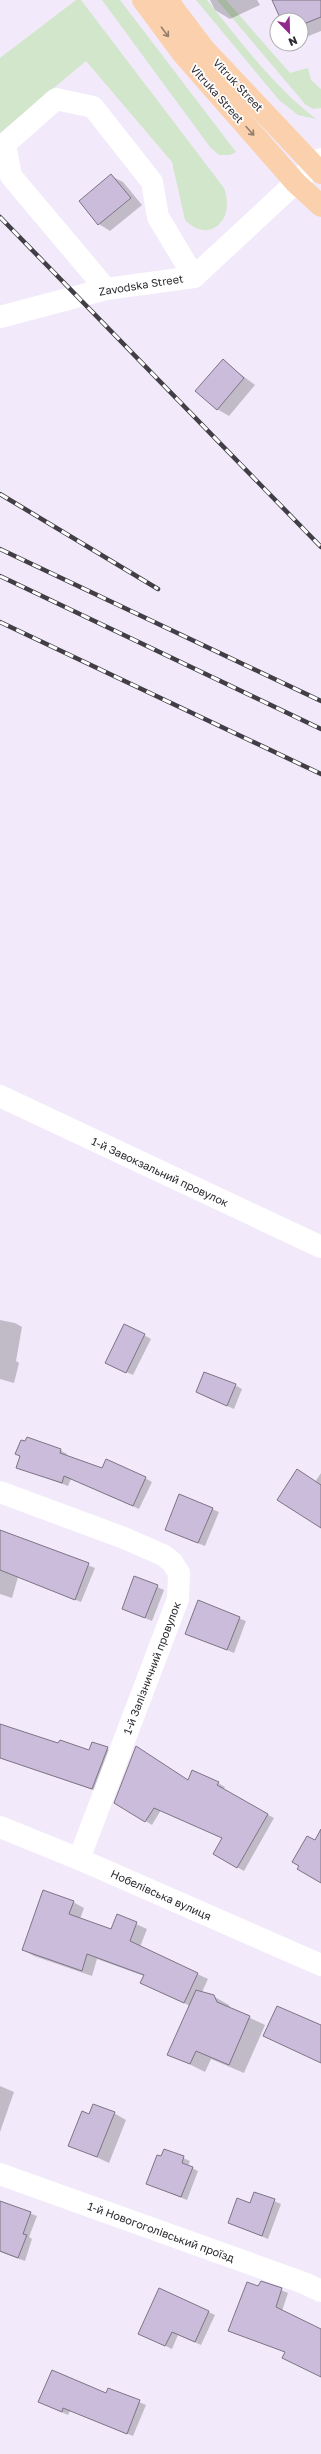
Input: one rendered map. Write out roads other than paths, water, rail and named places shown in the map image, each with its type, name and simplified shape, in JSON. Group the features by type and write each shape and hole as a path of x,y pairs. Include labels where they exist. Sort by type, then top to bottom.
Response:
{"main road":[{"name":"Vitruka Street","path":"143,0 182,54 296,183 321,206"},
{"name":"Vitruk Street","path":"167,0 204,50 319,166"}],"street":[{"path":"106,289 11,176 5,144 56,100 93,107 152,182 158,217 194,277"},
{"name":"Zavodska Street","path":"0,317 106,289 194,277 296,183 319,166"},
{"name":"1-й Завокзальний провулок","path":"0,1096 321,1247"},
{"name":"1-й Залізничний провулок","path":"0,1492 124,1538 163,1555 172,1562 179,1573 178,1599 79,1859"},
{"name":"Нобелівська вулиця","path":"0,1827 79,1859 321,1965"},
{"name":"1-й Новогоголівський проїзд","path":"0,2174 296,2280 321,2291"}],"railway":[{"path":"0,217 321,547"},
{"path":"0,494 158,589"},
{"path":"0,549 321,701"},
{"path":"0,576 321,729"},
{"path":"0,622 321,774"}]}
